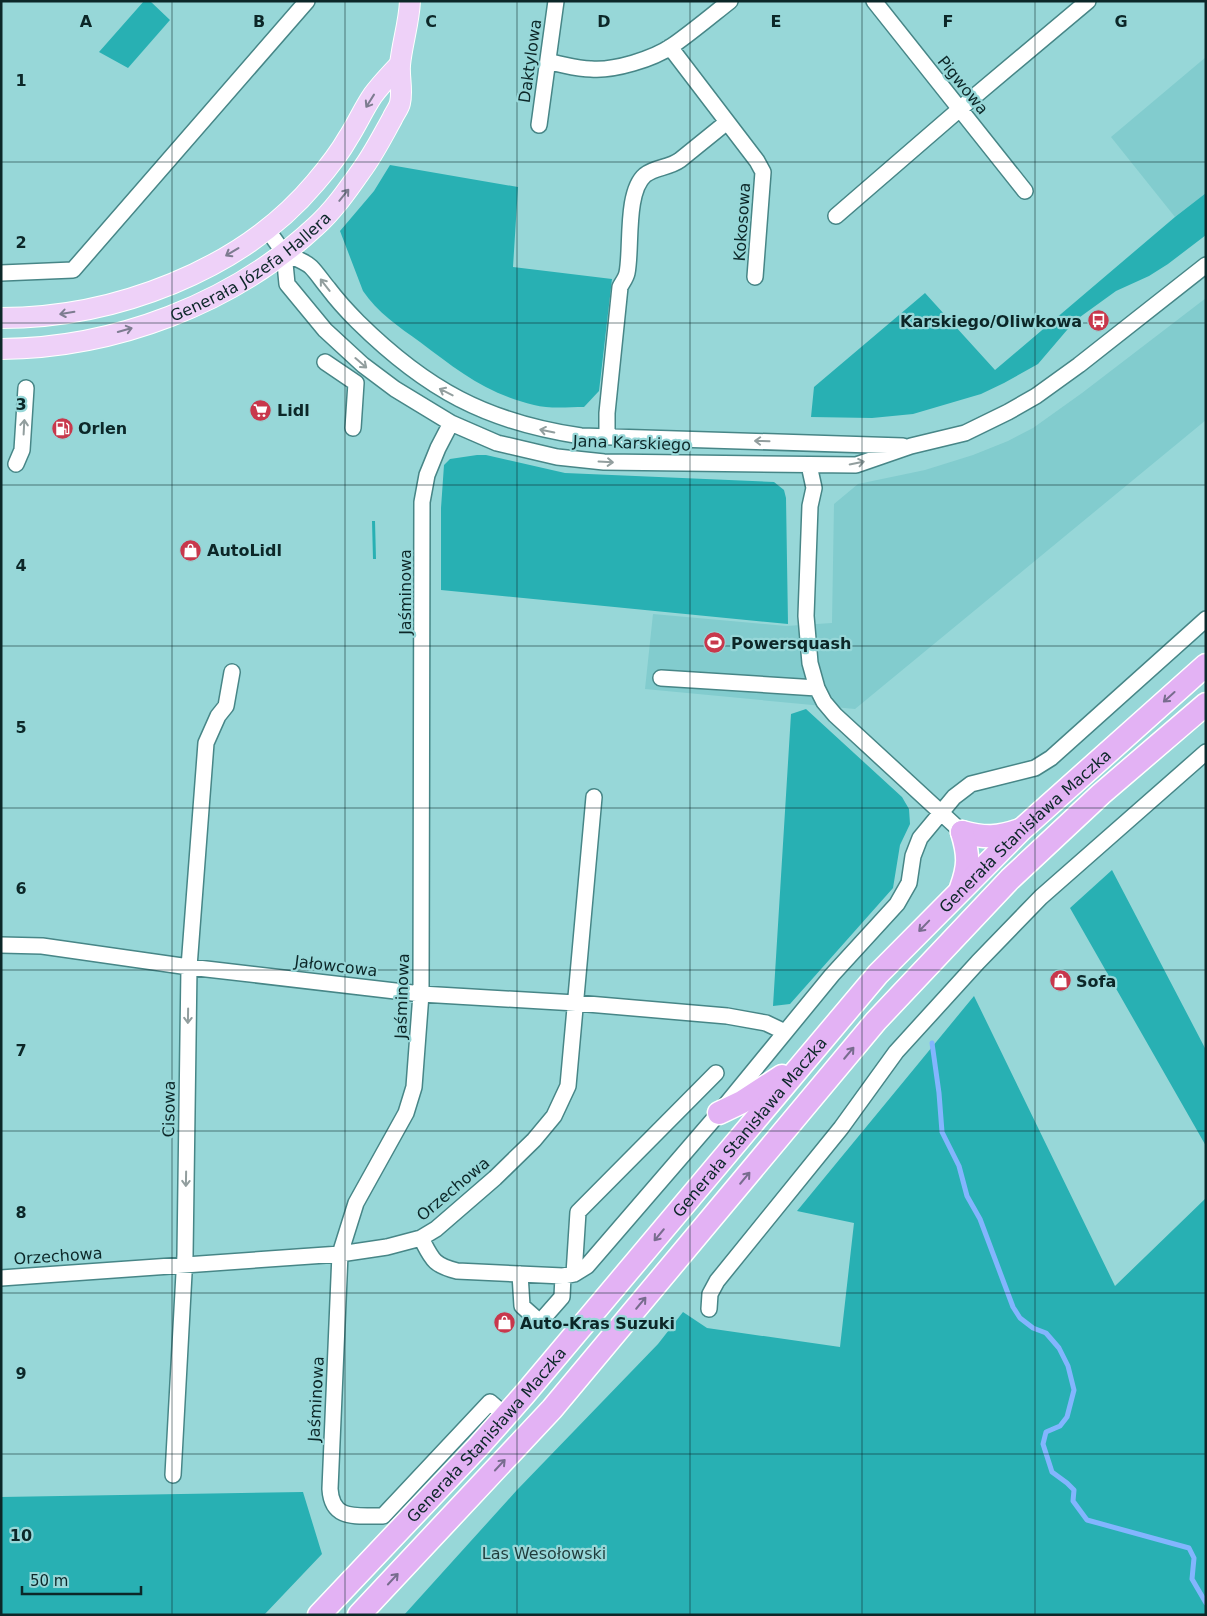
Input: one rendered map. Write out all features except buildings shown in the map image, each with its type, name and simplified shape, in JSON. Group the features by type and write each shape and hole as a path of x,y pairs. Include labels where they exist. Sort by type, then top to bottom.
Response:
{"highway":[{"name":"Generała Stanisława Maczka","path":"318,1615 506,1416 878,974 961,888 1021,830 1206,665"},
{"name":"Generała Stanisława Maczka","path":"359,1615 552,1409 876,1021 1010,878 1101,794 1206,704"},
{"path":"962,832 982,837 1002,837 1021,830"},
{"path":"961,888 968,870 968,851 962,832"},
{"path":"719,1113 742,1102 802,1063"}],"main road":[{"name":"Generała Józefa Hallera","path":"1,349 78,342 109,335 171,316 211,298 250,277 284,253 323,219 345,194 371,158 400,103 400,64 410,1"},
{"name":"Generała Józefa Hallera","path":"1,318 62,314 137,297 196,273 236,250 267,229 295,206 321,176 347,140 373,96 400,64"},
{"path":"196,273 211,298"}],"street":[{"path":"1,274 73,270 307,1"},
{"name":"Daktylowa","path":"539,125 556,1"},
{"path":"549,62 590,69 608,68 643,58 670,47 730,1"},
{"name":"Pigwowa","path":"874,1 1025,190"},
{"path":"836,216 1088,1"},
{"name":"Kokosowa","path":"670,47 757,161 763,172 756,277"},
{"path":"607,437 607,413 620,287 627,275 632,204 636,191 642,178 653,170 668,167 680,160 727,122"},
{"name":"Jana Karskiego","path":"267,229 284,253 310,266 344,308 380,344 439,389 496,416 555,432 581,436 911,446"},
{"name":"Jana Karskiego","path":"284,253 287,284 325,330 363,365 394,389 452,423 497,444 558,458 604,462 809,465 856,465 911,446 965,433 1008,412 1036,396 1079,366 1206,265"},
{"path":"325,362 356,383 353,428"},
{"path":"394,389 411,369"},
{"path":"16,464 22,450 26,388"},
{"name":"Jaśminowa","path":"452,423 438,448 427,475 422,502 422,994 414,1087 410,1102 394,1136 356,1203 340,1254 331,1502 341,1513 347,1515 383,1516 490,1402 506,1416"},
{"path":"810,442 809,465 814,488 810,506 806,616 810,663 817,688 824,702 835,715 962,832"},
{"path":"421,1238 430,1257 441,1267 457,1271 568,1275 594,1260 719,1113 832,975 900,899 909,884 913,856 920,838 954,797 971,784 1023,772 1035,768 1051,758 1206,619"},
{"name":"Cisowa","path":"173,1475 184,1265 189,967 206,743 218,716 226,706 232,672"},
{"path":"661,678 817,688"},
{"path":"709,1309 710,1294 717,1281 841,1128 896,1052 913,1032 1041,897 1206,752"},
{"name":"Orzechowa","path":"1,1278 340,1254 387,1247 421,1238 454,1214 524,1150 554,1116 568,1086 594,797"},
{"name":"Jałowcowa","path":"1,945 42,946 189,967 422,994 576,1003 727,1016 766,1023 785,1032"},
{"path":"520,1274 522,1306 540,1322 562,1298 568,1275 578,1212 716,1073"}],"shaded area":[{"path":"1206,57 1206,193 1175,217 1111,137"},
{"path":"1206,298 1206,420 855,709 645,689 653,614 786,626 832,623 834,504 858,484 925,470 973,455 1008,441 1033,428"}],"green space":[{"path":"144,1 150,1 170,20 128,68 99,52"},
{"path":"390,165 518,187 513,267 612,279 599,391 584,407 540,406 517,400 487,388 404,331 369,299 363,291 340,231 374,191"},
{"path":"1206,193 1206,235 1168,264 1149,276 1116,291 1080,317 1038,364 981,394 913,414 872,418 811,417 814,387 925,293 995,370 1175,217"},
{"path":"486,455 565,473 774,482 784,490 786,498 788,624 441,590 441,508 444,465 450,459"},
{"path":"372,521 375,521 376,559 373,559"},
{"path":"806,709 902,797 909,809 910,824 900,845 893,888 790,1004 773,1006 791,714"},
{"path":"1112,870 1206,1050 1206,1146 1070,908"},
{"name":"Las Wesołowski","path":"974,996 1115,1286 1206,1198 1206,1615 404,1615 517,1490 658,1344 683,1312 707,1328 840,1347 854,1223 797,1211"},
{"path":"303,1492 322,1554 264,1615 1,1615 1,1497"}],"waterway":[{"path":"932,1043 942,1132 959,1166 967,1196 980,1219 1013,1307 1020,1318 1033,1328 1046,1333 1059,1348 1068,1366 1074,1390 1067,1417 1060,1426 1046,1432 1043,1444 1052,1472 1074,1490 1073,1501 1087,1520 1189,1548 1194,1558 1192,1579 1206,1603"}],"place":[{"name":"Karskiego/Oliwkowa","path":"1098,321"},
{"name":"Lidl","path":"261,410"},
{"name":"Orlen","path":"62,428"},
{"name":"AutoLidl","path":"191,550"},
{"name":"Powersquash","path":"715,643"},
{"name":"Sofa","path":"1060,981"},
{"name":"Auto-Kras Suzuki","path":"504,1323"}]}
